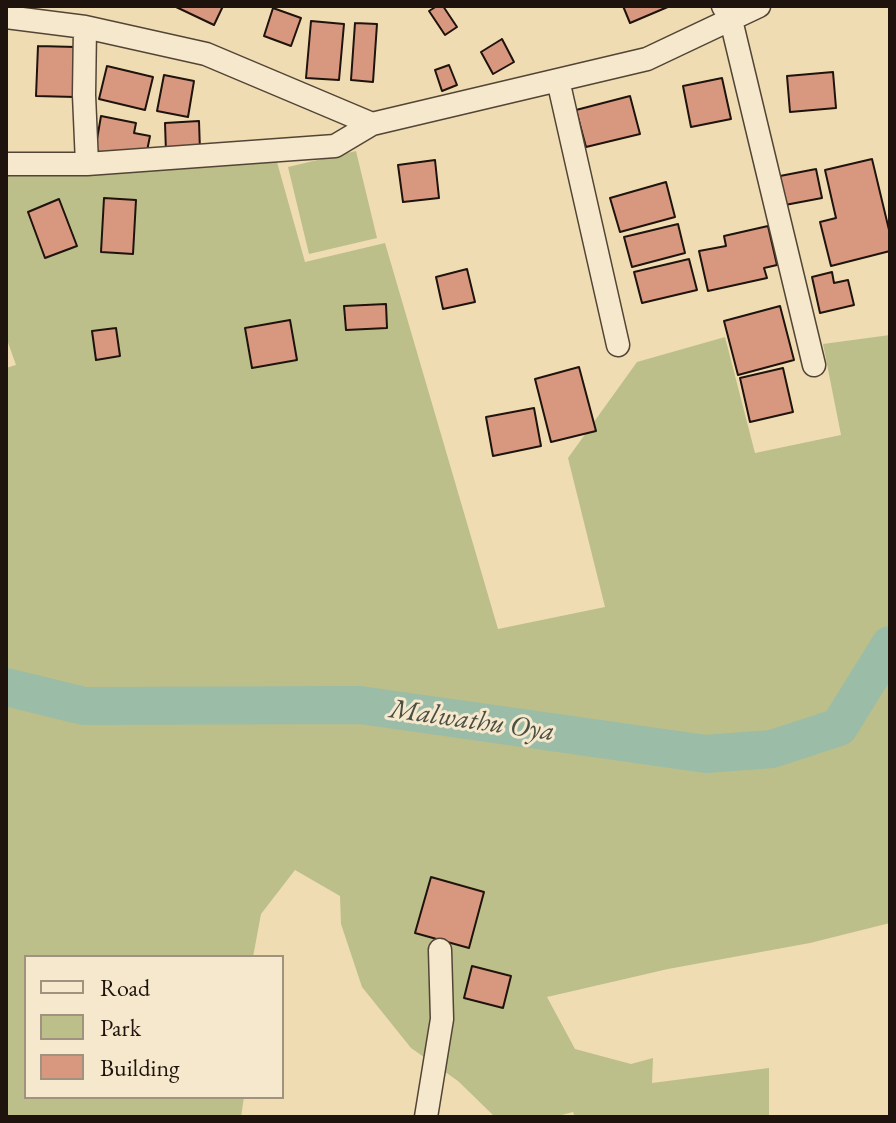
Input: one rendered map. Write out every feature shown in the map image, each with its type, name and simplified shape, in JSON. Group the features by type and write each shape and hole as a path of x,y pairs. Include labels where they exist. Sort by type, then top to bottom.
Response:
{"street":[{"path":"6,164 87,164 335,146 372,124 647,59 727,13 759,6"},
{"path":"727,13 814,365"},
{"path":"6,17 85,27 206,54 372,124"},
{"path":"85,27 87,164"},
{"path":"558,80 618,345"},
{"path":"426,1117 442,1019 440,950"}],"green space":[{"path":"356,151 377,238 309,254 288,167"},
{"path":"277,162 305,262 385,243 498,629 605,607 568,458 637,362 725,337 755,453 841,435 823,344 890,335 890,923 810,943 668,969 547,997 575,1049 631,1064 653,1058 652,1083 769,1068 769,1117 575,1117 573,1112 554,1117 495,1117 458,1081 411,1048 362,987 341,924 340,896 295,870 261,914 253,955 24,955 24,1099 244,1099 241,1117 6,1117 6,368 16,365 6,337 6,168"}],"building":[{"path":"174,6 223,6 214,25"},
{"path":"443,6 457,27 445,35 429,11"},
{"path":"623,6 670,6 630,23"},
{"path":"273,8 301,18 291,46 264,36"},
{"path":"311,21 344,24 339,80 306,78"},
{"path":"355,23 377,24 373,82 351,80"},
{"path":"502,39 514,62 493,74 481,52"},
{"path":"38,46 76,47 75,97 36,96"},
{"path":"449,65 457,85 442,91 435,70"},
{"path":"107,66 153,77 145,110 99,99"},
{"path":"833,72 836,108 790,112 787,76"},
{"path":"164,75 194,81 188,117 157,111"},
{"path":"722,78 731,119 691,127 683,86"},
{"path":"630,96 640,134 586,147 576,110"},
{"path":"101,116 136,123 134,133 150,136 147,151 138,159 95,151"},
{"path":"199,121 200,151 166,153 165,123"},
{"path":"872,159 890,234 890,251 831,266 820,222 836,218 825,170"},
{"path":"435,160 439,198 403,202 398,165"},
{"path":"816,169 822,198 785,205 780,176"},
{"path":"666,182 675,217 620,232 610,198"},
{"path":"104,198 136,200 133,254 101,252"},
{"path":"59,199 77,246 45,258 28,212"},
{"path":"678,224 685,253 632,267 624,237"},
{"path":"768,226 777,265 764,268 767,278 708,291 699,251 726,246 724,236"},
{"path":"689,259 697,290 642,303 634,272"},
{"path":"467,269 475,302 443,309 436,277"},
{"path":"832,272 834,283 848,280 854,305 820,313 812,277"},
{"path":"386,304 387,328 346,330 344,306"},
{"path":"780,306 794,360 738,375 724,321"},
{"path":"290,320 297,360 252,368 245,328"},
{"path":"116,328 120,356 96,360 92,331"},
{"path":"579,367 596,431 551,442 535,379"},
{"path":"783,368 793,412 750,422 740,378"},
{"path":"534,408 541,446 493,456 486,417"},
{"path":"431,877 484,892 469,948 415,933"},
{"path":"472,966 511,976 503,1008 464,998"}],"waterway":[{"name":"Malwathu Oya","path":"6,687 84,706 360,705 706,754 772,749 839,727 890,645"}]}
